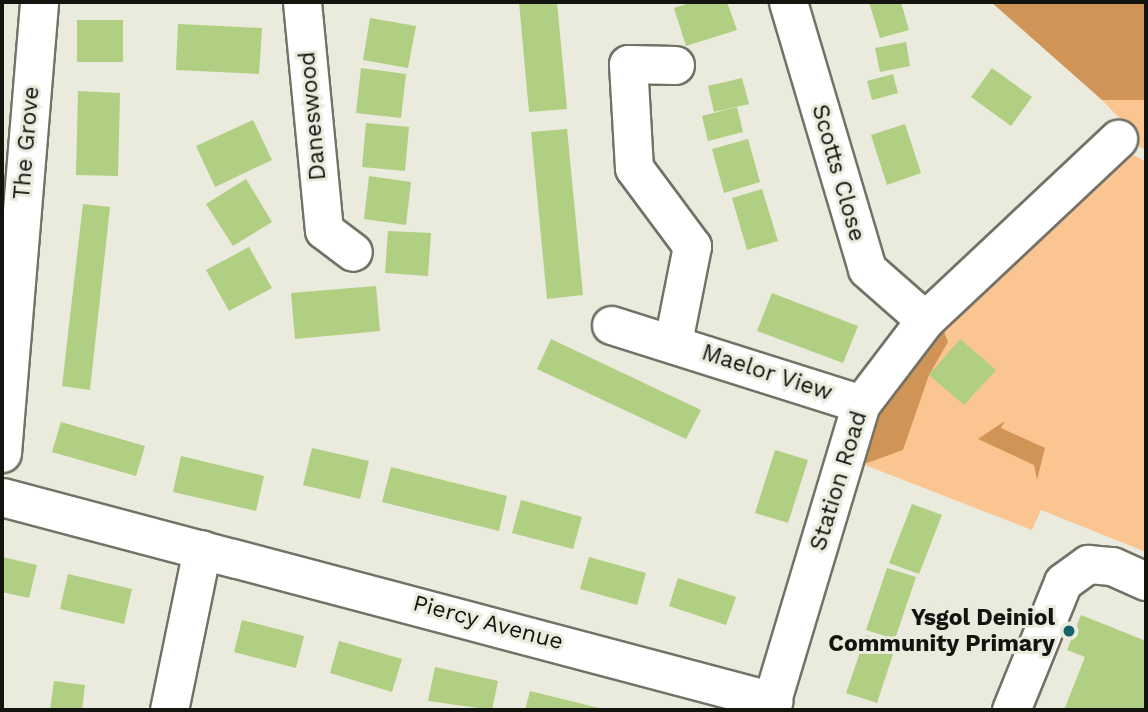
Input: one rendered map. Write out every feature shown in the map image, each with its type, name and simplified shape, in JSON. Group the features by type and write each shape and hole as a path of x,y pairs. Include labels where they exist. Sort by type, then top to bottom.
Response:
{"street":[{"name":"The Grove","path":"2,453 39,2"},
{"name":"Daneswood","path":"302,2 311,233 353,252"},
{"name":"Scotts Close","path":"788,2 867,269 925,320"},
{"name":"Maelor View","path":"673,342 692,247 635,168 628,64 675,65"},
{"name":"Station Road","path":"771,705 861,404 925,320 1118,139"},
{"name":"Maelor View","path":"611,325 673,342 861,404"},
{"name":"Piercy Avenue","path":"2,497 771,705"},
{"path":"169,710 202,549"},
{"path":"1011,710 1063,582 1088,564 1112,566 1146,581"}],"shaded area":[{"path":"991,2 1146,2 1146,100 1102,100"},
{"path":"1145,96 1146,150 1121,137 1127,126 1102,100"},
{"path":"1117,145 1146,162 1146,552 1041,510 1032,530 852,460 898,370"},
{"path":"941,324 948,342 929,375 903,450 867,463 852,460 864,427"},
{"path":"1005,421 1001,428 1045,448 1037,480 1034,465 978,439"}],"building":[{"path":"519,2 557,2 567,109 529,112"},
{"path":"692,2 727,2 737,30 686,46 674,8"},
{"path":"869,2 901,2 909,30 880,38"},
{"path":"370,18 416,26 408,68 363,60"},
{"path":"77,20 123,20 123,62 77,62"},
{"path":"178,24 262,28 259,74 176,70"},
{"path":"906,42 910,66 880,72 875,48"},
{"path":"361,68 406,74 401,118 356,113"},
{"path":"992,68 1032,97 1011,126 971,97"},
{"path":"893,74 898,93 872,100 867,81"},
{"path":"742,78 749,104 714,112 708,86"},
{"path":"78,91 120,93 118,176 76,175"},
{"path":"737,107 743,132 708,141 702,116"},
{"path":"253,120 272,160 215,187 196,146"},
{"path":"366,123 409,127 405,171 362,167"},
{"path":"905,124 921,173 887,185 871,135"},
{"path":"567,129 583,295 547,299 531,132"},
{"path":"748,139 760,182 724,193 712,149"},
{"path":"369,176 411,182 406,225 364,219"},
{"path":"246,179 272,222 233,246 206,204"},
{"path":"762,189 778,241 747,250 732,198"},
{"path":"83,204 110,207 90,390 62,386"},
{"path":"388,231 431,233 428,276 385,273"},
{"path":"249,247 272,288 229,311 206,270"},
{"path":"376,286 380,331 295,339 291,293"},
{"path":"772,293 858,326 843,363 757,331"},
{"path":"551,339 701,410 686,439 537,369"},
{"path":"960,339 996,370 964,405 929,375"},
{"path":"61,422 145,446 136,476 52,452"},
{"path":"312,448 369,461 360,499 303,485"},
{"path":"775,450 808,460 788,523 755,513"},
{"path":"181,456 264,476 256,511 173,492"},
{"path":"391,467 507,496 499,531 382,502"},
{"path":"521,500 582,517 573,549 512,533"},
{"path":"912,504 942,515 919,574 889,563"},
{"path":"2,557 37,565 29,598 2,592"},
{"path":"589,557 646,573 637,605 580,589"},
{"path":"887,568 916,577 895,639 866,630"},
{"path":"68,574 132,589 124,624 60,609"},
{"path":"678,578 736,597 726,625 669,606"},
{"path":"1081,615 1146,641 1146,710 1064,710 1085,657 1067,650"},
{"path":"242,620 304,636 296,668 234,652"},
{"path":"866,635 896,645 877,703 846,693"},
{"path":"339,641 402,659 392,692 330,673"},
{"path":"435,667 498,681 492,710 428,701"},
{"path":"54,681 85,685 82,710 50,710"},
{"path":"530,691 603,709 603,710 525,710"}],"place":[{"name":"Ysgol Deiniol Community Primary","path":"1069,631"}]}
